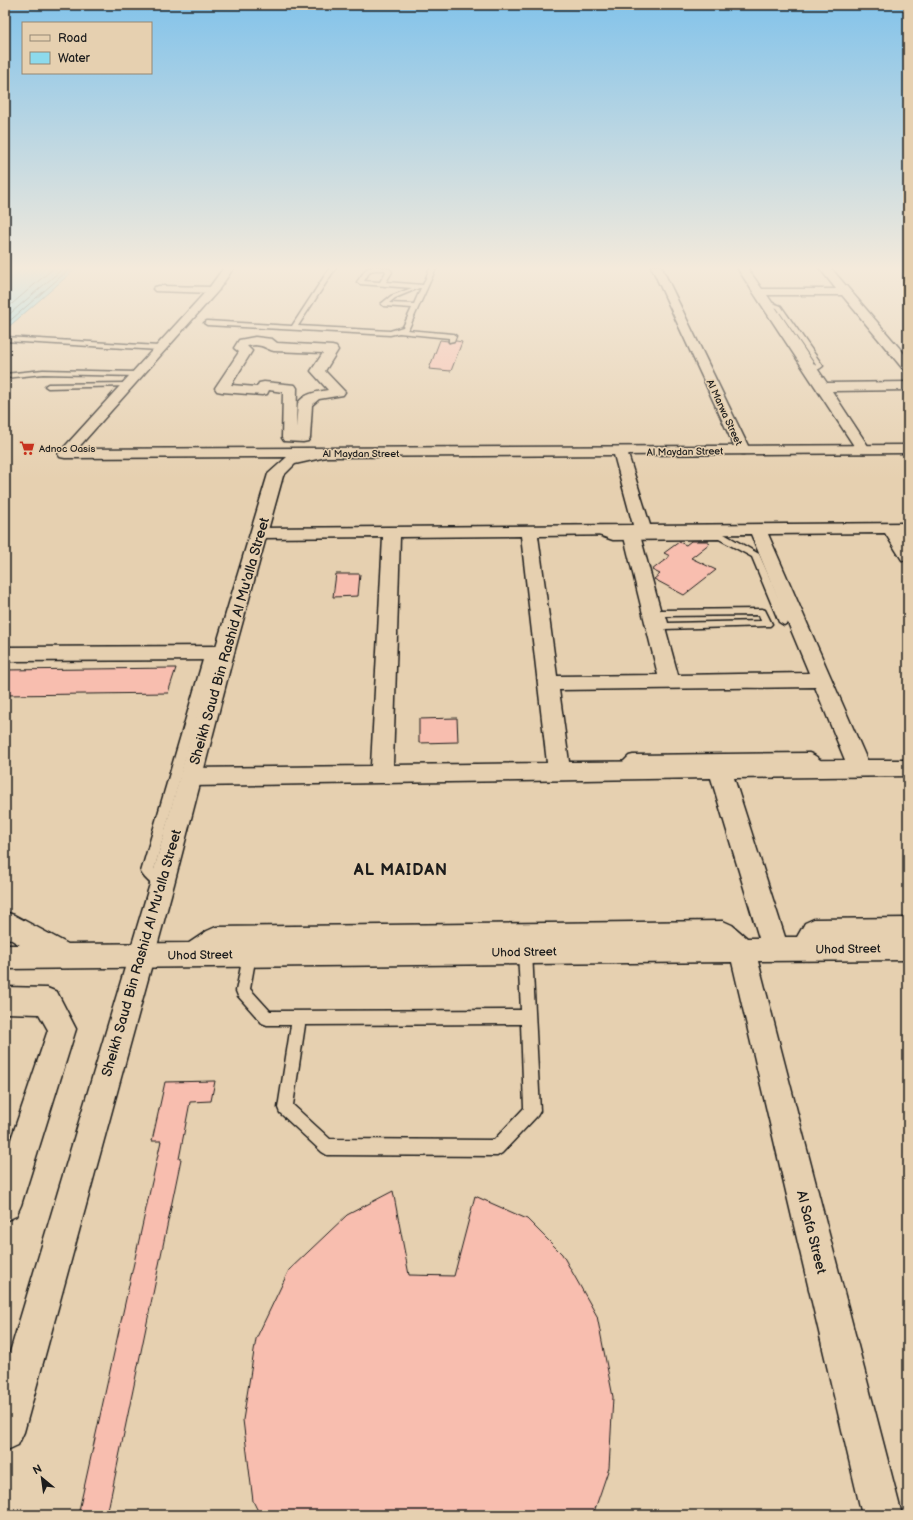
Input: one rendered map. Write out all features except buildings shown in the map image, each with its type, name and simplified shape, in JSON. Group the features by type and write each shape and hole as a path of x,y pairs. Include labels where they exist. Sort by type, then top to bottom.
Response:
{"street":[{"name":"Al Maydan Street","path":"170,337 65,454 620,452 908,449"},
{"name":"Al Marwa Street","path":"690,337 743,450"},
{"path":"790,337 824,387 863,449"},
{"path":"883,337 908,366"},
{"path":"255,340 268,342 274,347 332,350 318,371 338,392 315,396 306,403 303,438 289,438 290,388 264,386 262,391 222,388 246,351 240,348 243,343 255,340"},
{"path":"824,387 908,386"},
{"path":"620,452 670,682"},
{"path":"252,454 266,462 276,474 290,461 324,453"},
{"name":"Sheikh Saud Bin Rashid Al Mu'alla Street","path":"5,1432 140,956 162,884 190,777 217,653 260,533 276,474"},
{"path":"890,528 908,556"},
{"path":"260,533 595,530 637,533 757,529 908,528"},
{"path":"757,529 791,624 822,680 860,769"},
{"path":"530,531 559,771"},
{"path":"382,774 392,532"},
{"path":"5,654 217,653"},
{"path":"548,683 822,680"},
{"path":"190,777 559,771 908,768"},
{"path":"720,770 776,950"},
{"path":"5,923 66,957"},
{"path":"804,949 814,931 908,930"},
{"path":"192,955 216,939 723,933 742,950"},
{"name":"Uhod Street","path":"5,957 908,948"},
{"name":"Al Safa Street","path":"742,950 882,1515"},
{"path":"5,1000 47,1001 62,1029 5,1205"}],"lane":[{"path":"451,341 453,337"},
{"path":"5,339 160,348"},
{"path":"5,376 43,372 131,379"},
{"path":"48,386 131,379"},
{"path":"637,533 721,536 756,556 791,624"},
{"path":"762,612 765,619 767,624 664,626 661,613 762,612"},
{"path":"765,619 791,624"},
{"path":"162,884 147,872 217,653"},
{"path":"620,771 633,759 809,757 822,769"},
{"path":"299,1018 285,1108 327,1148 497,1148 532,1111 525,952"},
{"path":"249,954 243,991 267,1018 528,1017"}],"place":[{"name":"Adnoc Oasis","path":"27,448"}],"district":[{"name":"AL MAIDAN","path":"401,869"}]}
